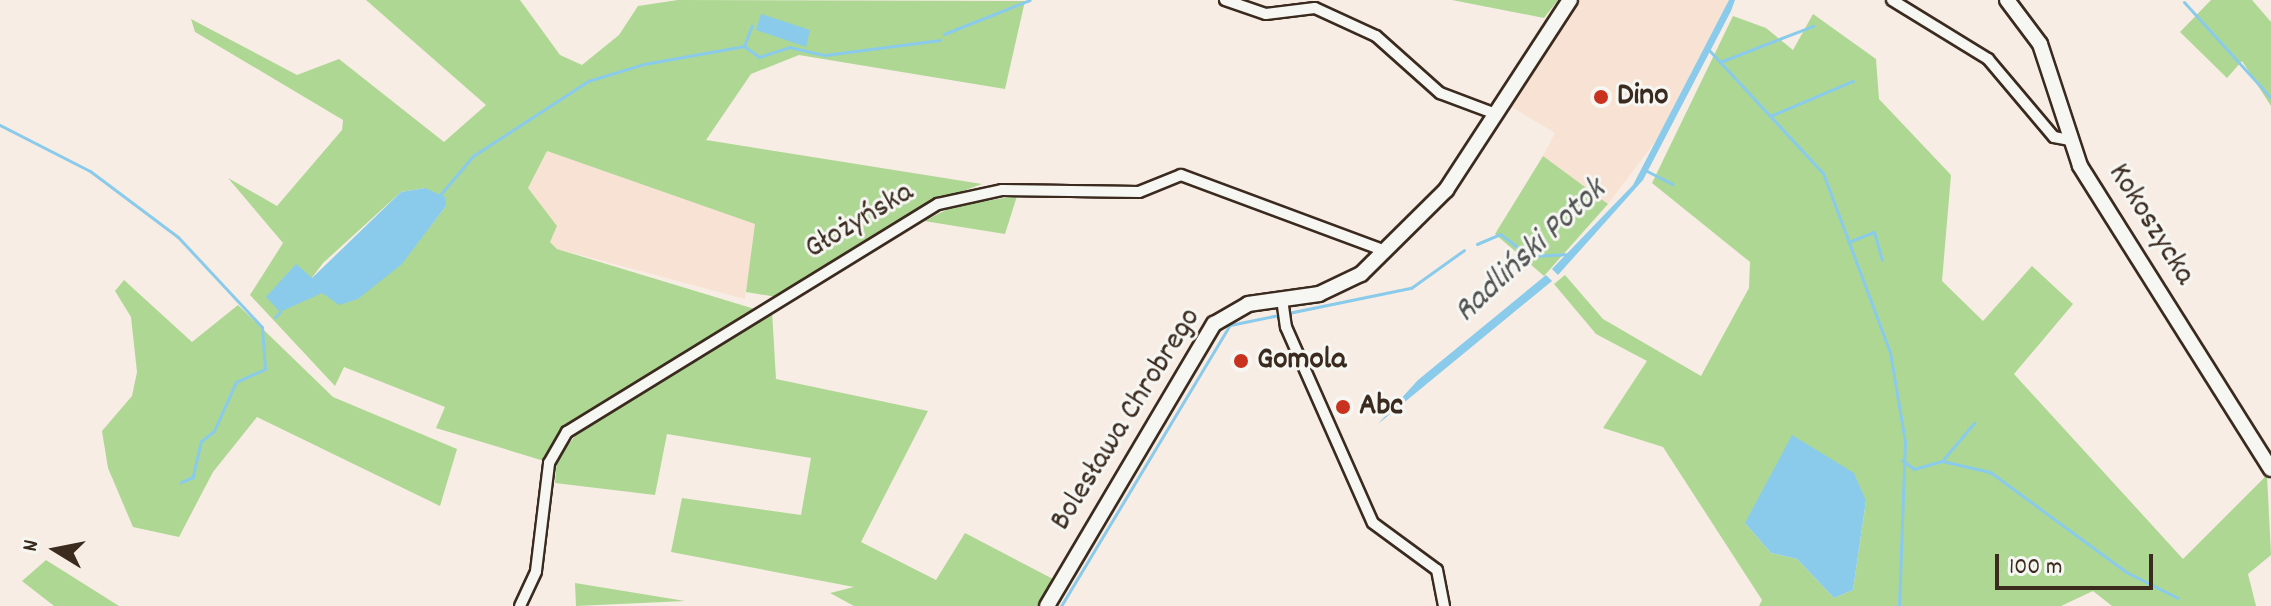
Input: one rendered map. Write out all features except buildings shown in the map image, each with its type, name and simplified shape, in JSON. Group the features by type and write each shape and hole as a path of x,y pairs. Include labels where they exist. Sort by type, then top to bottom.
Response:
{"street":[{"path":"1225,0 1266,14 1315,8 1376,36 1440,93 1496,114"},
{"name":"Bolesława Chrobrego","path":"1047,606 1214,324 1248,304 1284,308 1343,287 1385,251 1446,190 1570,0"},
{"path":"1892,0 1988,59 2054,137 2069,140"},
{"name":"Kokoszycka","path":"2007,0 2040,44 2069,140 2271,469"},
{"name":"Głożyńska","path":"520,606 536,571 549,463 567,432 938,204 1002,190 1139,192 1181,175 1385,251"},
{"path":"1284,308 1373,523 1437,570 1444,606"}],"shaded area":[{"path":"1578,0 1729,0 1670,122 1608,204 1543,156 1555,133 1510,106"},
{"path":"547,151 756,224 745,299 558,249 550,242 557,226 528,188"}],"green space":[{"path":"366,0 520,0 560,55 582,65 619,35 638,6 678,0 1025,1 1005,89 799,55 751,74 706,140 982,184 930,203 777,297 746,292 755,224 547,151 528,188 557,226 550,242 557,249 758,310 560,430 544,461 436,428 445,407 344,367 335,386 250,295 283,243 228,178 277,206 342,130 343,120 195,32 191,19 297,75 339,59 444,142 486,105","holes":["425,188 446,206 402,263 322,292 311,279 323,263 401,192"]},
{"path":"1452,0 1558,0 1544,18"},
{"path":"2211,0 2252,0 2271,22 2271,106 2242,61 2227,78 2180,32"},
{"path":"1813,14 1876,59 1879,99 1951,175 1942,281 1983,321 2032,266 2073,304 2014,374 2183,559 2267,475 2271,555 2248,574 2256,606 2112,606 2093,591 2061,606 1759,606 1762,600 1663,447 1603,428 1647,361 1596,334 1554,284 1565,275 1603,319 1701,376 1749,288 1750,262 1652,183 1733,16 1766,28 1793,50","holes":["1866,501 1853,590 1834,598 1797,559 1771,553 1745,523"]},
{"path":"1543,156 1608,204 1544,276 1495,234"},
{"path":"1017,196 1005,234 924,221 954,206"},
{"path":"124,280 192,342 238,305 333,397 457,449 440,506 257,417 213,472 179,537 133,527 108,468 102,431 132,396 137,372 131,317 115,291"},
{"path":"772,311 776,379 928,411 861,542 936,580 965,533 1053,579 1038,606 854,606 830,593 854,587 671,552 682,498 801,515 811,458 667,434 655,495 555,483 557,458 582,428"},
{"path":"46,560 119,606 54,606 22,581"},
{"path":"575,583 685,601 576,606"}],"water":[{"path":"1729,0 1735,0 1731,11 1643,180 1558,275 1552,269 1633,185"},
{"path":"761,14 810,30 806,47 756,30"},
{"path":"425,188 445,197 446,206 402,264 358,299 339,305 322,293 280,312 266,297 296,264 312,278 401,192"},
{"path":"1546,275 1552,281 1378,424 1418,380"},
{"path":"1792,435 1854,473 1866,501 1853,590 1834,598 1797,559 1771,553 1745,523"}],"waterway":[{"path":"944,34 1030,0"},
{"path":"2184,2 2271,98"},
{"path":"744,46 752,25"},
{"path":"1720,62 1813,26"},
{"path":"440,195 473,156 588,81 644,64 744,46 759,57 789,47 825,55 940,40"},
{"path":"1708,49 1823,173 1890,352 1905,442 1899,606"},
{"path":"1770,116 1853,81"},
{"path":"0,125 90,171 178,237 262,327 265,369 236,382 214,431 201,441 193,477 181,482"},
{"path":"1645,170 1673,184"},
{"path":"1848,242 1874,232 1882,260"},
{"name":"Radliński Potok","path":"1477,244 1500,234 1529,256 1572,254"},
{"path":"1061,606 1230,325 1411,288 1464,250"},
{"path":"275,317 280,312"},
{"path":"1942,461 1974,423"},
{"path":"1902,460 1914,469 1942,461 1990,472 2126,572 2178,598"}],"place":[{"name":"Dino","path":"1601,97"},
{"name":"Gomola","path":"1241,361"},
{"name":"Abc","path":"1343,407"}]}
